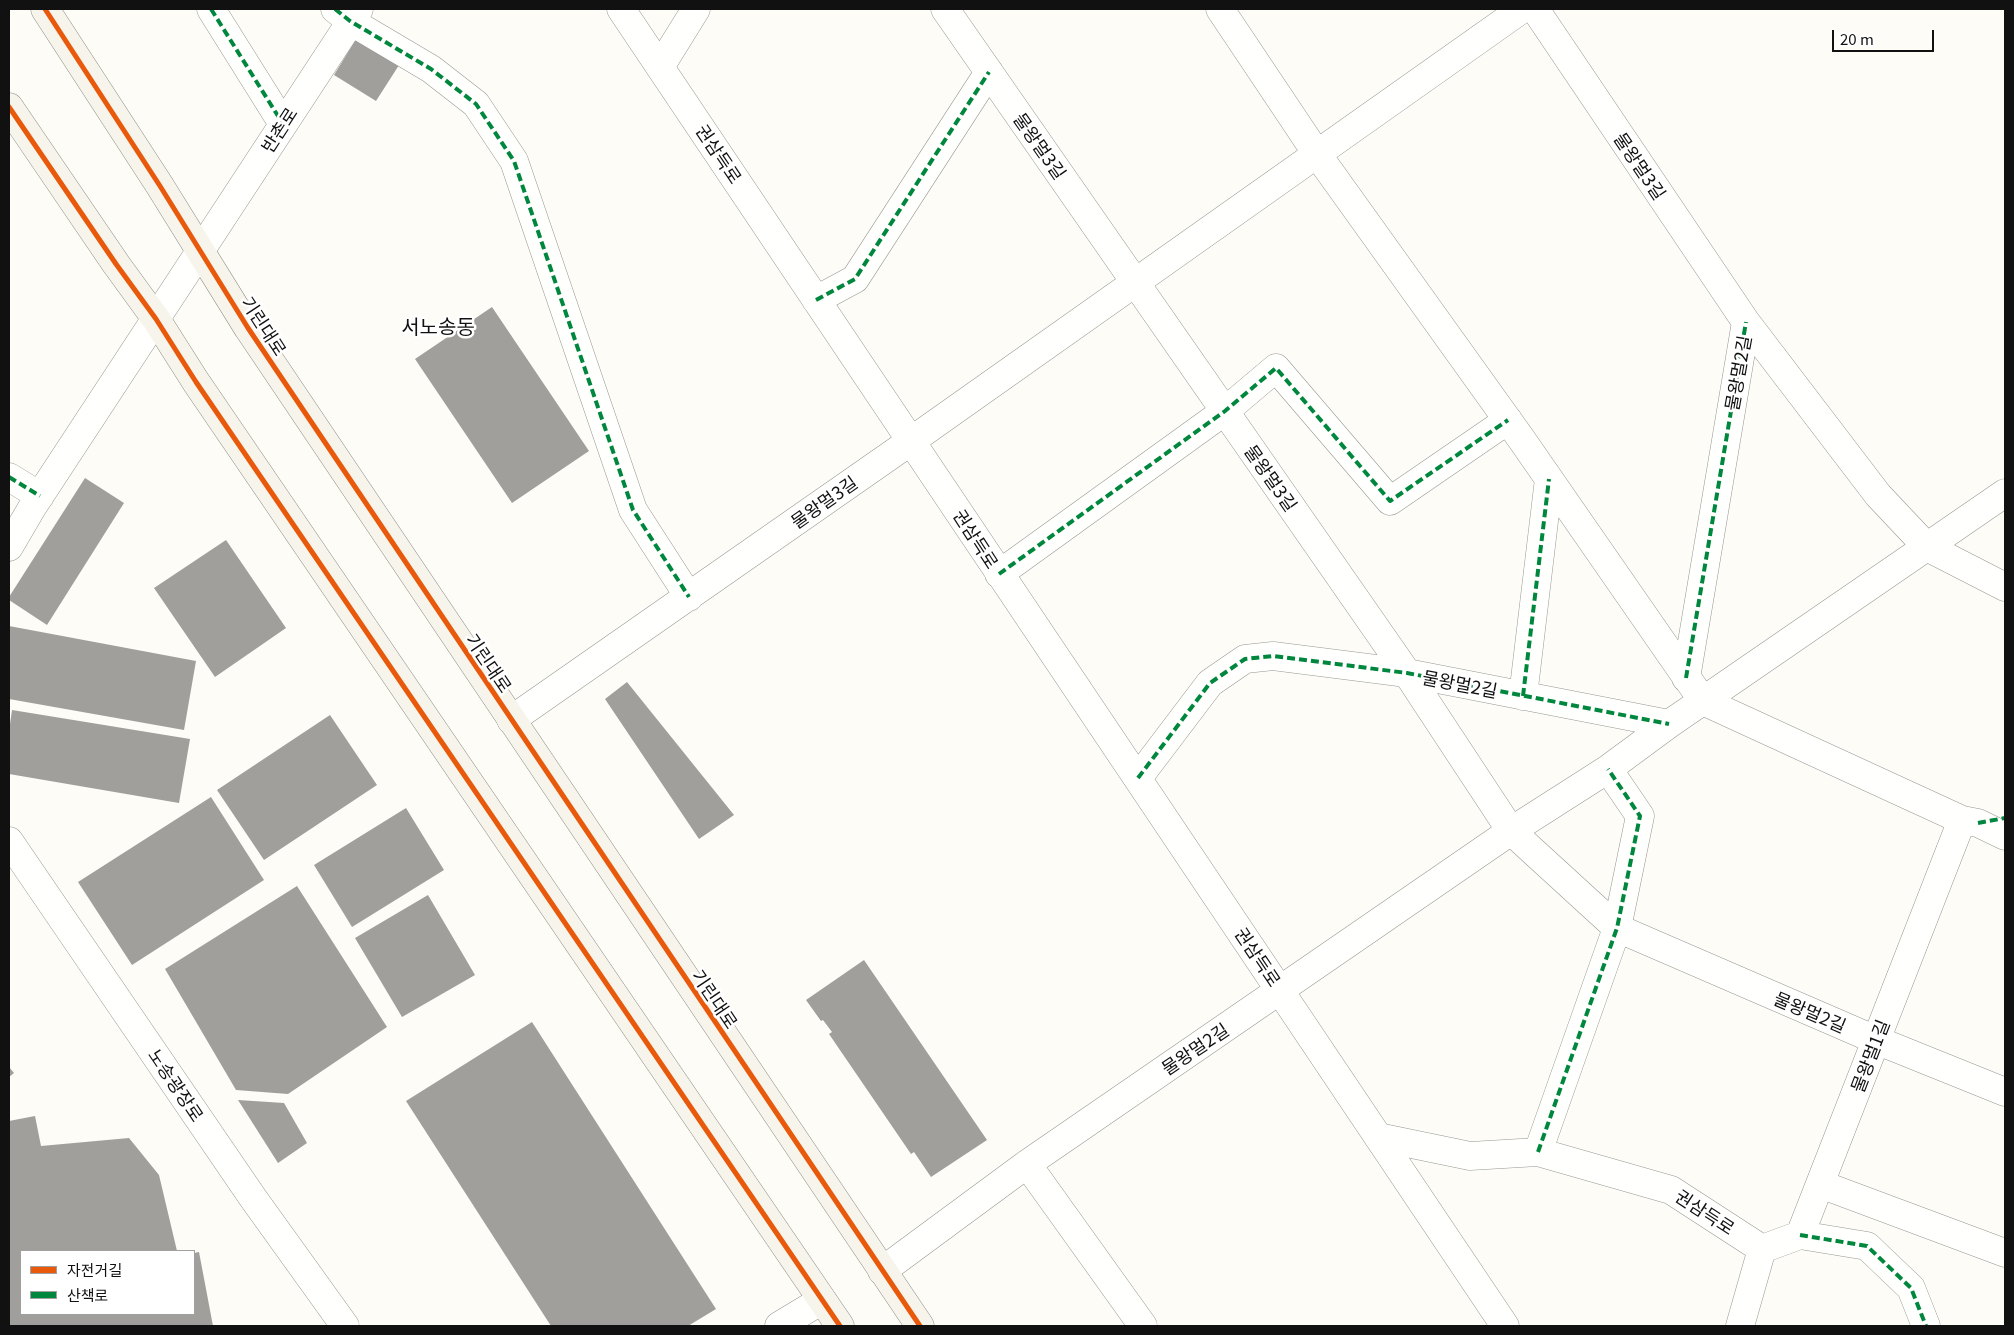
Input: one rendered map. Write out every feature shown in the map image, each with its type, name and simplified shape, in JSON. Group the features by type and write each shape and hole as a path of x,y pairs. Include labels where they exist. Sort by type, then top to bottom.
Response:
{"street":[{"name":"기린대로","path":"45,9 155,178 248,328 920,1326"},
{"path":"212,9 283,124"},
{"name":"권삼득로","path":"621,9 1506,1326"},
{"path":"660,67 696,9"},
{"name":"물왕멀3길","path":"945,9 1407,673"},
{"path":"1220,9 1317,154 1515,430 1703,701 1970,822 2005,836"},
{"name":"물왕멀3길","path":"511,720 690,597 1522,9"},
{"name":"물왕멀3길","path":"1535,9 1746,322"},
{"name":"반촌로","path":"200,252 283,124 348,13"},
{"path":"348,13 431,69 476,104 514,161 633,510 690,597"},
{"path":"816,300 855,279 989,72"},
{"path":"9,107 840,1326"},
{"path":"9,547 40,496 200,252"},
{"name":"물왕멀2길","path":"1746,322 1878,496 1927,547 2005,587"},
{"name":"물왕멀2길","path":"1686,678 1746,322"},
{"path":"999,574 1225,411 1276,368 1390,501 1515,430"},
{"path":"9,477 40,496"},
{"path":"1523,696 1549,479"},
{"name":"물왕멀2길","path":"882,1271 1027,1164 1511,831 1608,769 1669,724 2005,494"},
{"path":"1138,778 1210,683 1244,659 1273,656 1407,673"},
{"name":"물왕멀2길","path":"1407,673 1669,724"},
{"name":"물왕멀2길","path":"1407,673 1511,831 1617,928 1876,1040 2005,1092"},
{"path":"1538,1152 1617,928 1640,816 1608,769"},
{"path":"1970,822 2005,818"},
{"name":"물왕멀1길","path":"1800,1235 1920,927 1970,822"},
{"name":"노송광장로","path":"9,841 253,1198 345,1326"},
{"name":"권삼득로","path":"1378,1137 1470,1156 1538,1152 1671,1190 1762,1249"},
{"path":"1027,1164 1143,1326"},
{"path":"1820,1184 2005,1253"},
{"path":"1740,1326 1762,1249 1800,1235 1867,1246 1911,1288 1926,1326"},
{"path":"779,1326 822,1300"}],"building":[{"path":"358,36 401,62 376,101 334,75"},
{"path":"492,307 589,451 512,503 415,359"},
{"path":"85,478 124,503 47,625 9,600 9,597"},
{"path":"226,540 286,628 215,677 154,588"},
{"path":"9,626 196,661 184,730 9,699"},
{"path":"627,682 734,815 699,839 605,699"},
{"path":"12,710 190,739 179,803 9,774 9,731"},
{"path":"330,715 377,785 264,860 217,790"},
{"path":"211,797 264,880 132,965 78,882"},
{"path":"406,808 444,870 352,927 314,865"},
{"path":"297,886 387,1027 288,1094 236,1090 165,969"},
{"path":"428,895 475,975 402,1017 355,938"},
{"path":"864,960 987,1140 931,1177 914,1152 911,1154 829,1034 832,1032 823,1020 821,1021 806,1000"},
{"path":"532,1022 716,1309 688,1326 551,1326 406,1101"},
{"path":"9,1067 14,1073 9,1077"},
{"path":"238,1100 284,1103 307,1143 278,1163"},
{"path":"35,1116 41,1146 129,1138 159,1175 177,1250 20,1250 20,1315 195,1315 195,1253 199,1252 213,1326 9,1326 9,1121"}],"marked path":[{"path":"211,9 283,124"},
{"path":"335,9 350,21 431,69 476,104 514,161 633,510 689,597"},
{"path":"816,300 855,279 989,72"},
{"path":"1686,678 1746,322"},
{"path":"999,574 1225,411 1276,368 1390,501 1508,420"},
{"path":"9,477 40,496"},
{"path":"1523,696 1549,479"},
{"path":"1138,778 1210,683 1245,659 1273,656 1407,673 1669,724"},
{"path":"1538,1152 1617,928 1640,816 1608,769"},
{"path":"1978,823 2005,818"},
{"path":"1800,1235 1867,1246 1911,1288 1926,1326"}],"cycle path":[{"path":"45,9 160,186 248,328 920,1326"},
{"path":"9,107 116,264 156,319 196,382 840,1326"}],"district":[{"name":"서노송동","path":"438,326"}]}
